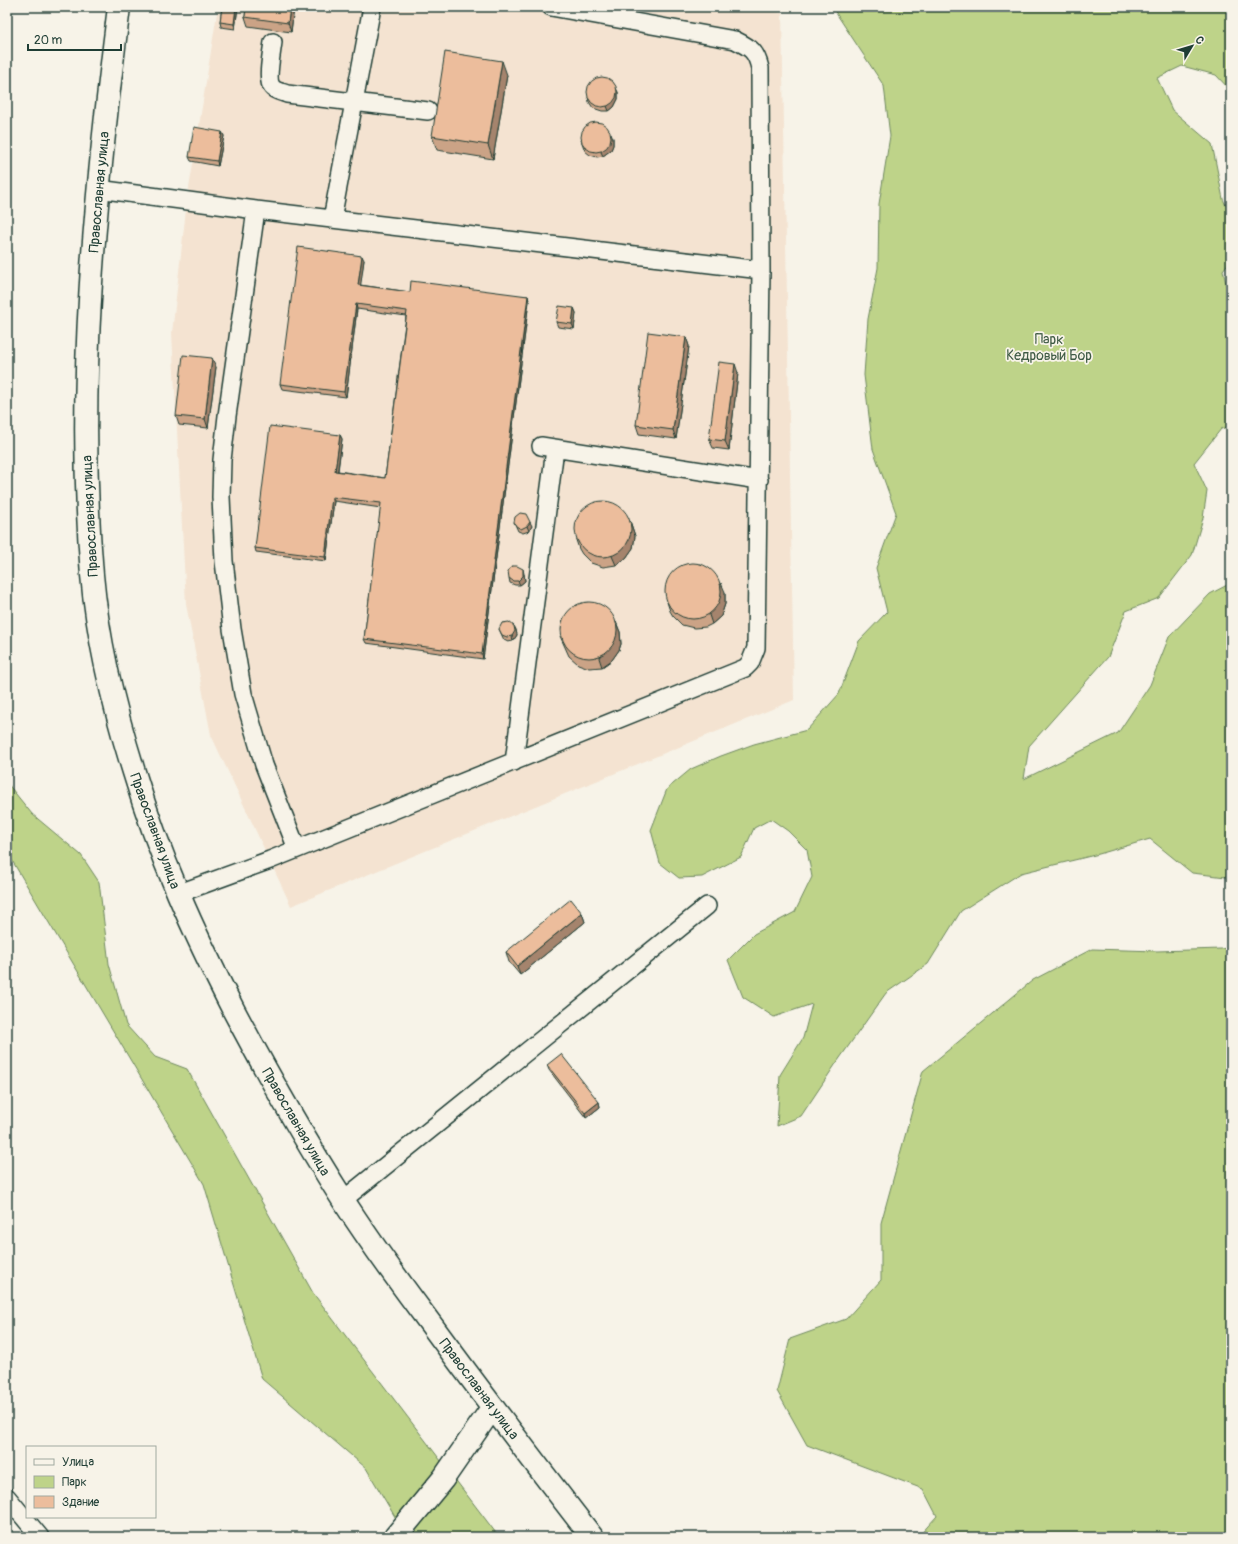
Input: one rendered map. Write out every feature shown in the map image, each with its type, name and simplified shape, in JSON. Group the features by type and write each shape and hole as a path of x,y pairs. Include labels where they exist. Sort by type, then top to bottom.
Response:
{"street":[{"name":"Православная улица","path":"119,7 98,189 89,319 87,412 88,502 92,578 102,647 118,720 147,815 177,894 211,967 248,1038 294,1120 343,1200 388,1266 492,1408 592,1537"},
{"path":"395,1537 443,1479 492,1408"}],"lane":[{"path":"332,219 372,7"},
{"path":"177,894 297,849 514,762 745,668 750,663 756,648 759,480 761,270 760,68 757,56 749,47 735,40 551,7"},
{"path":"273,42 269,79 272,87 277,91 287,94 428,111"},
{"path":"98,189 256,210 761,270"},
{"path":"256,210 226,416 222,460 221,497 224,561 232,629 243,694 264,765 297,849"},
{"path":"514,762 548,448 759,480"},
{"path":"343,1200 707,906"},
{"path":"7,1497 40,1537"}],"shaded area":[{"path":"218,7 750,7 782,13 794,700 291,906 211,735 186,604 172,333 187,201"}],"green space":[{"name":"Парк Кедровый Бор","path":"832,7 1231,7 1231,91 1216,75 1182,66 1157,78 1172,110 1212,144 1223,199 1231,217 1231,260 1223,270 1231,303 1231,426 1221,429 1194,463 1207,491 1203,518 1192,555 1159,598 1126,611 1108,657 1029,746 1024,779 1118,733 1150,685 1169,637 1210,594 1231,583 1231,854 1226,877 1192,873 1150,839 1099,854 1021,873 961,911 928,964 886,993 801,1116 777,1126 780,1075 803,1038 812,1004 774,1017 743,997 728,960 754,934 795,912 812,877 807,850 788,831 771,819 754,828 741,857 702,877 679,878 660,863 651,830 667,789 691,769 754,744 807,730 839,694 859,641 887,612 876,568 896,513 873,449 864,375 868,319 878,268 879,204 890,136 884,86"},
{"path":"7,783 32,814 81,855 99,882 109,964 126,1025 155,1057 187,1069 313,1293 499,1537 407,1537 366,1468 262,1379 204,1184 7,852"},
{"path":"1231,947 1231,1537 918,1537 937,1516 923,1489 807,1445 777,1391 790,1339 846,1319 881,1280 881,1223 923,1071 1033,980 1092,949 1157,951 1221,949"}],"building":[{"path":"222,7 236,7 234,24 220,22"},
{"path":"246,7 290,7 288,23 245,17"},
{"path":"445,52 502,61 488,145 432,136"},
{"path":"602,77 613,81 617,92 613,103 602,107 591,103 587,92 591,81"},
{"path":"596,122 607,126 611,137 607,148 596,152 585,148 581,137 585,126"},
{"path":"194,127 222,132 217,161 189,157"},
{"path":"298,247 362,256 358,285 410,292 411,281 528,296 482,654 364,639 381,503 332,497 325,557 255,548 270,426 340,435 335,471 385,478 407,311 356,304 344,392 280,384"},
{"path":"559,306 574,308 572,324 556,322"},
{"path":"648,332 686,337 673,430 636,425"},
{"path":"183,355 212,358 205,419 176,416"},
{"path":"719,362 735,364 725,441 709,439"},
{"path":"597,501 609,501 619,505 627,513 631,523 631,535 627,545 619,553 609,557 597,557 587,553 579,545 575,535 575,523 579,513 587,505"},
{"path":"520,513 526,514 530,522 527,526 521,529 516,526 514,522 515,517"},
{"path":"687,563 699,563 709,567 717,575 721,585 721,597 717,607 709,615 699,619 687,619 677,615 669,607 665,597 665,585 669,575 677,567"},
{"path":"512,566 517,566 523,569 523,576 518,581 513,581 509,578 508,571"},
{"path":"583,602 595,602 605,606 613,614 617,624 617,636 613,646 605,654 595,658 583,658 573,654 565,646 561,636 561,624 565,614 573,606"},
{"path":"509,622 514,626 515,631 512,636 507,637 502,635 499,629 502,623"},
{"path":"571,899 582,913 517,966 506,952"},
{"path":"561,1054 599,1102 585,1113 547,1065"}]}
